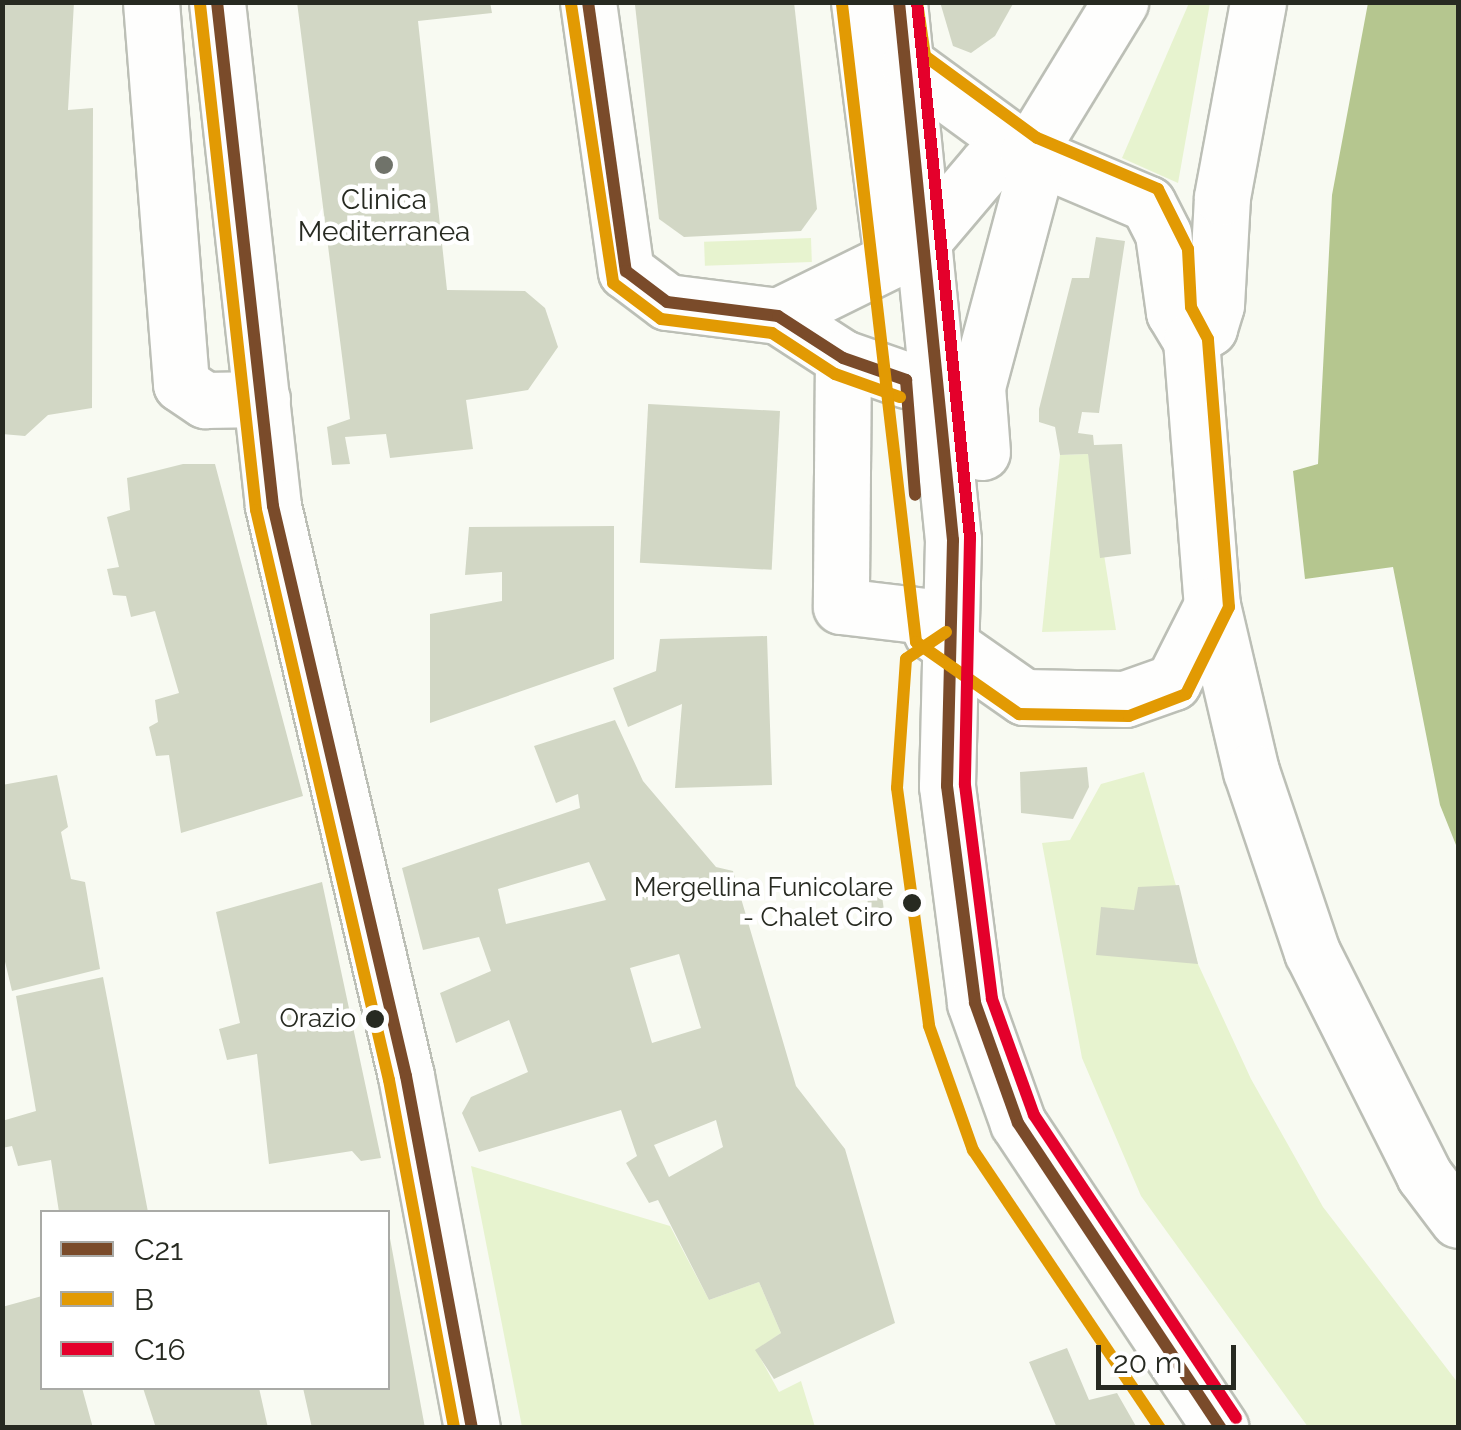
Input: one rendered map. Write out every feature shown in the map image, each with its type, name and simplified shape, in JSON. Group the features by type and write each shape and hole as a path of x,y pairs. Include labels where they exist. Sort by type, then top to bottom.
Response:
{"street":[{"path":"151,2 181,384 205,400 262,399"},
{"path":"217,2 273,506 406,1076 472,1428"},
{"path":"588,2 626,271 667,302 778,316 843,358 906,380"},
{"path":"859,2 909,249 940,632 947,786 975,1004 1018,1123 1221,1428"},
{"path":"899,2 909,66 906,380 940,632 924,664 914,790 946,1022 988,1141 1181,1428"},
{"path":"843,358 842,606 940,632 974,635 990,578 977,387 1032,178 1028,153 1120,2"},
{"path":"1191,340 1209,328 1216,305 1222,198 1258,2"},
{"path":"909,66 1028,153 1148,204 1171,254 1174,312 1191,340 1212,606 1251,771 1312,952 1424,1176 1458,1220"},
{"path":"778,316 909,249 987,165 1028,153"},
{"path":"940,632 1024,696 1125,700 1173,682 1212,606"}],"shaded area":[{"path":"1189,3 1210,3 1178,183 1122,158"},
{"path":"1368,3 1458,3 1458,850 1440,805 1393,567 1305,579 1293,471 1318,464 1332,195"},
{"path":"811,238 812,262 705,266 704,242"},
{"path":"1088,454 1116,630 1042,632 1060,455"},
{"path":"1144,772 1198,964 1251,1079 1323,1207 1458,1383 1458,1427 1308,1427 1141,1196 1082,1058 1042,843 1070,840 1101,784"},
{"path":"471,1166 670,1226 709,1300 759,1282 781,1333 756,1350 779,1392 801,1381 815,1427 522,1427"}],"building":[{"path":"2,2 74,2 68,110 93,108 92,408 48,415 25,436 2,434"},
{"path":"297,2 490,2 492,13 418,21 447,290 525,291 545,308 558,347 528,390 466,400 473,449 390,458 386,434 345,437 350,464 332,465 327,427 350,419"},
{"path":"794,2 817,209 801,231 684,237 659,219 635,5"},
{"path":"940,2 1014,2 995,36 971,53 953,46"},
{"path":"1096,237 1125,241 1099,413 1082,412 1078,433 1093,435 1094,445 1122,444 1131,554 1100,558 1088,454 1060,455 1055,427 1039,422 1072,278 1089,278"},
{"path":"648,404 780,411 772,570 640,563"},
{"path":"183,464 215,464 303,796 181,833 169,755 156,756 149,727 158,722 155,700 179,693 155,611 131,617 126,596 113,595 107,569 119,567 107,517 130,510 127,478"},
{"path":"614,526 614,659 430,723 430,614 502,601 502,572 465,575 469,527"},
{"path":"767,636 772,785 675,788 682,704 628,727 613,688 656,671 660,639"},
{"path":"615,720 643,781 716,867 733,871 796,1086 845,1149 895,1323 774,1379 755,1350 781,1333 759,1282 709,1300 658,1200 649,1203 626,1163 637,1156 621,1110 479,1152 462,1113 471,1097 528,1072 509,1020 456,1043 440,993 491,971 479,937 423,950 402,868 580,808 578,794 556,803 534,746","holes":["589,862 606,900 506,924 498,889","679,954 701,1028 652,1043 630,968","716,1120 723,1147 669,1177 654,1145"]},
{"path":"1087,767 1089,787 1073,819 1021,813 1020,772"},
{"path":"57,775 68,827 61,832 71,879 85,882 100,969 12,991 2,949 2,785"},
{"path":"322,882 381,1158 361,1161 352,1151 269,1164 257,1054 227,1060 219,1029 240,1023 216,912"},
{"path":"1179,885 1198,964 1096,955 1101,907 1134,910 1138,887"},
{"path":"881,889 885,919 870,921 866,891"},
{"path":"103,977 148,1210 59,1210 51,1160 18,1166 12,1146 2,1148 2,1121 36,1111 16,996"},
{"path":"390,1238 425,1428 312,1428 303,1390 390,1390"},
{"path":"40,1297 40,1390 83,1390 93,1428 2,1428 2,1307"},
{"path":"1067,1348 1089,1400 1117,1393 1137,1428 1057,1428 1029,1362"},
{"path":"144,1390 259,1390 268,1428 156,1428"}],"transit line":[{"name":"C21","path":"217,2 273,506 406,1076 472,1428"},
{"name":"C21","path":"588,2 626,271 667,302 778,316 843,358 906,380 915,495"},
{"name":"C21","path":"899,2 953,540 947,786 975,1003 1018,1123 1221,1428"},
{"name":"B","path":"842,4 916,642 1019,714 1129,716 1186,694 1229,607 1208,339 1191,307 1188,249 1158,189 1037,138 925,56 917,2"},
{"name":"C16","path":"917,2 970,538 965,785 992,999 1034,1115 1236,1418"},
{"name":"B","path":"200,4 256,510 389,1080 454,1428"},
{"name":"B","path":"571,4 613,283 661,319 772,333 835,374 900,397"},
{"name":"B","path":"946,632 906,659 897,788 929,1026 973,1150 1160,1428"}],"place":[{"name":"Clinica Mediterranea","path":"384,165"},
{"name":"Mergellina Funicolare - Chalet Ciro","path":"912,903"},
{"name":"Orazio","path":"375,1019"}]}
